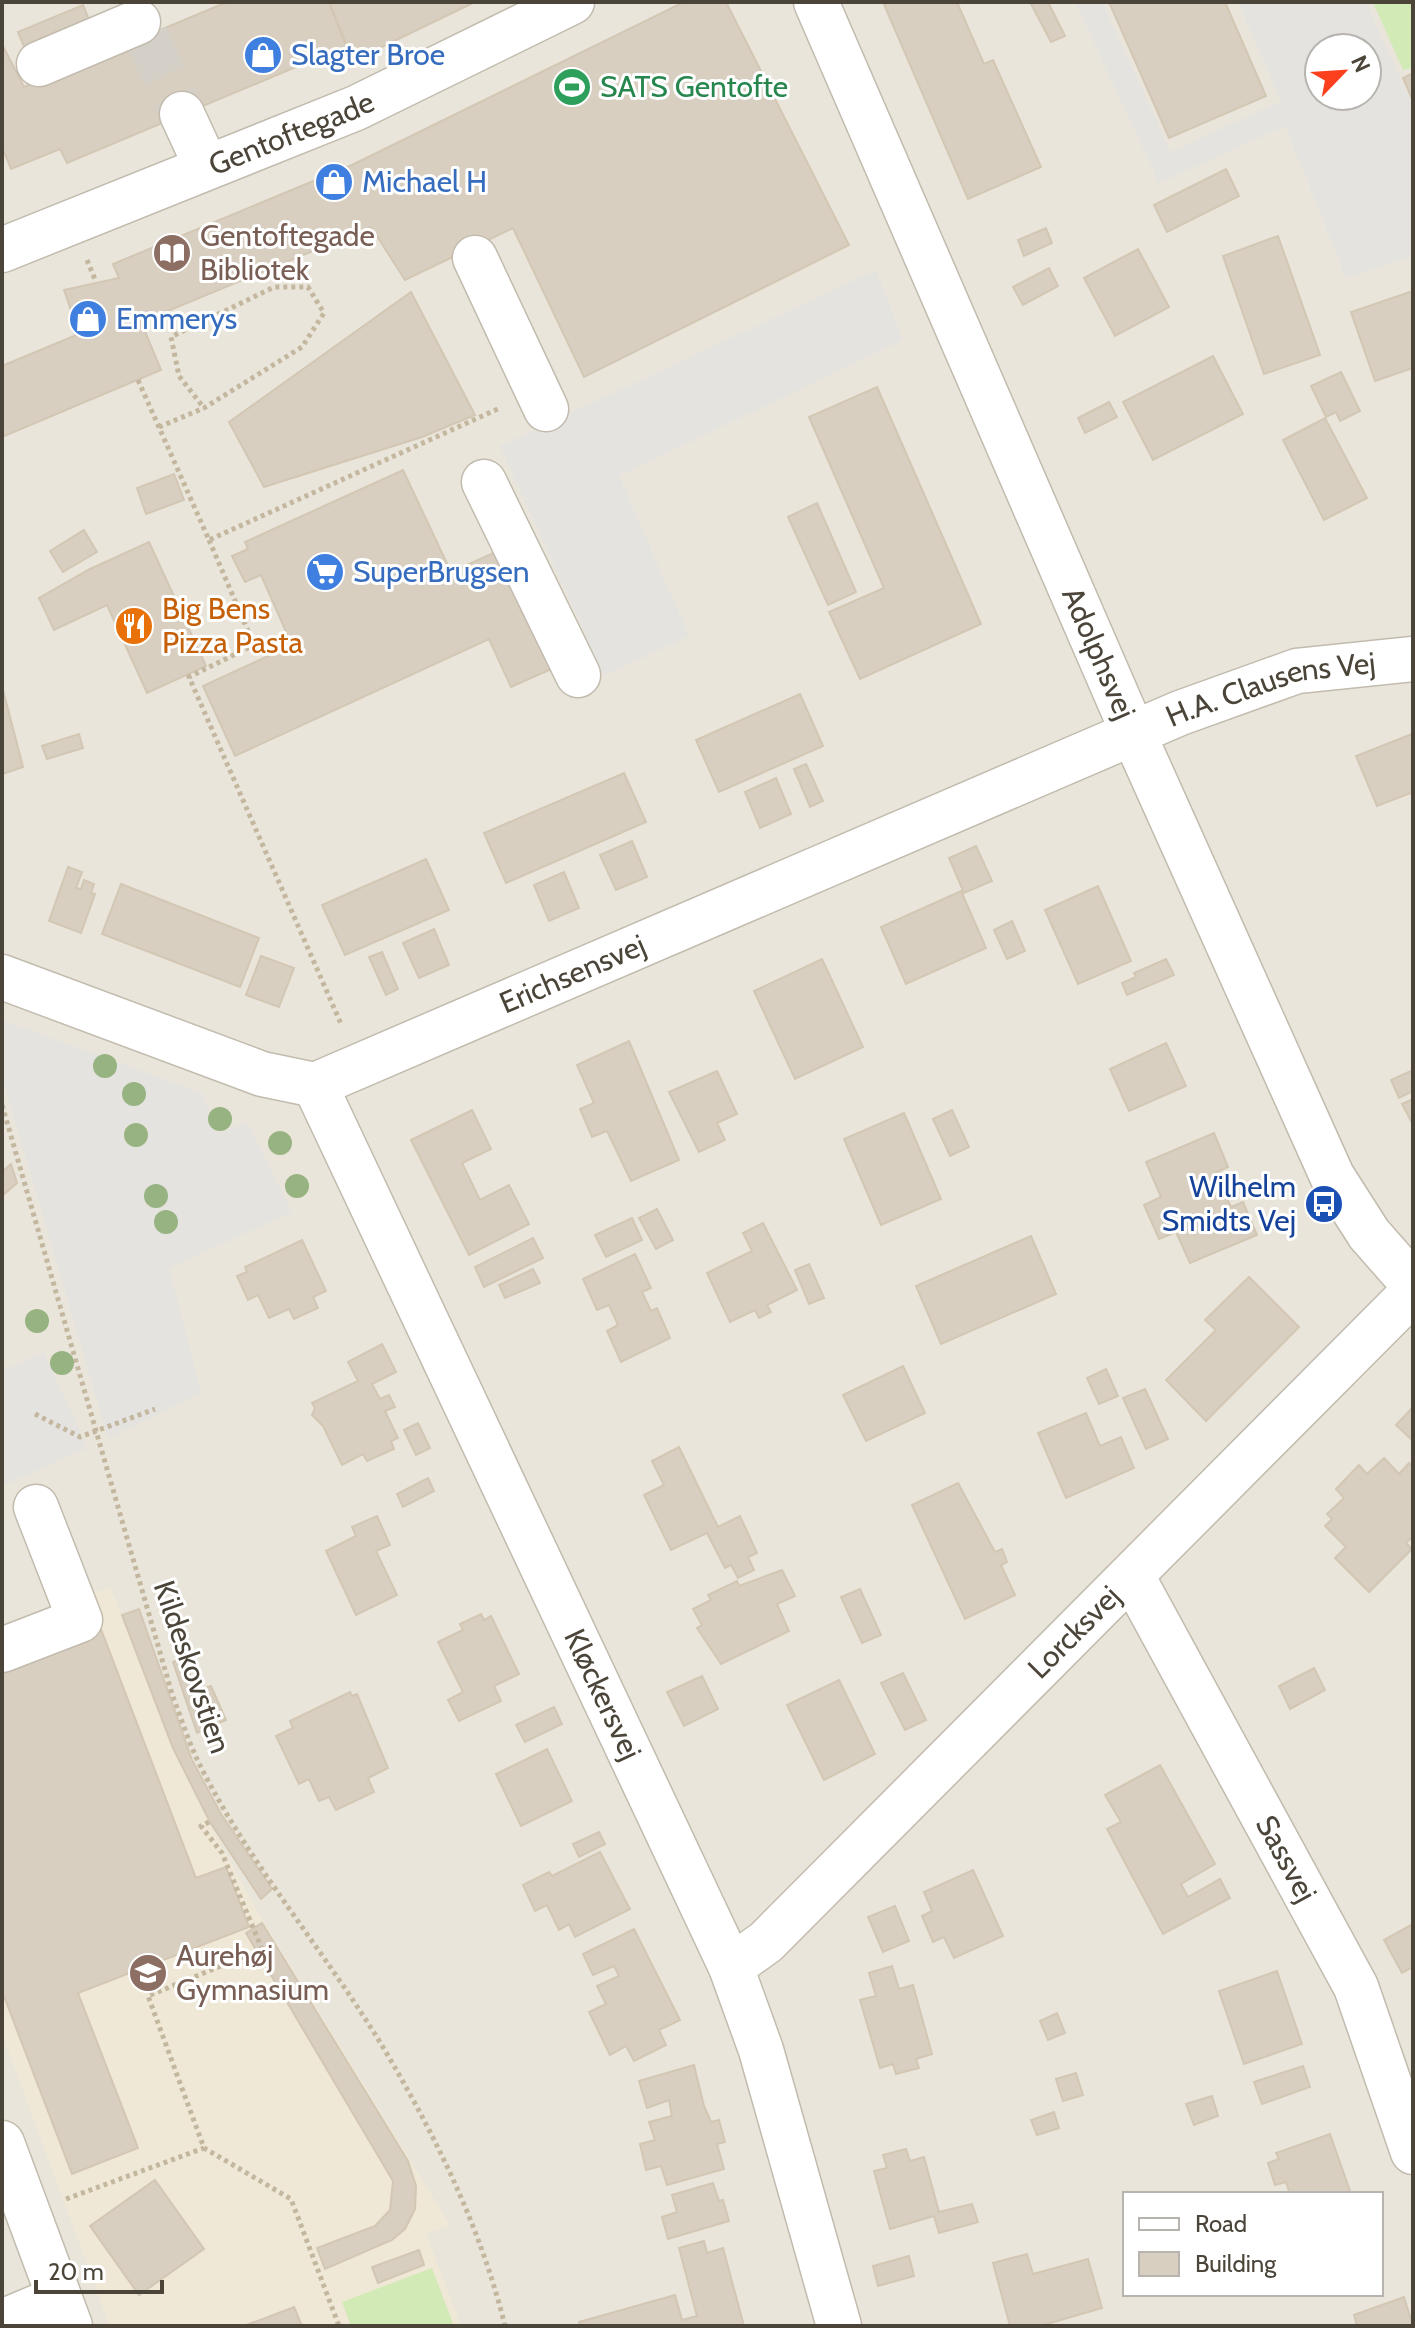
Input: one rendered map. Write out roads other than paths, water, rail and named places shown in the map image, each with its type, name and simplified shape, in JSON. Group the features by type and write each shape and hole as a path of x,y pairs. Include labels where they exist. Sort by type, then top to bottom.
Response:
{"street":[{"name":"Gentoftegade","path":"2,250 356,108 572,2"},
{"name":"Adolphsvej","path":"816,2 1134,735 1332,1176 1369,1234 1413,1284"},
{"path":"39,64 138,20"},
{"path":"182,114 206,166"},
{"path":"475,258 541,400"},
{"path":"484,482 578,675"},
{"name":"H.A. Clausens Vej","path":"1134,735 1180,713 1297,671 1413,659"},
{"name":"Erichsensvej","path":"315,1085 1134,735"},
{"path":"2,977 262,1074 315,1085"},
{"name":"Kløckersvej","path":"315,1085 731,1967 761,2050 839,2326"},
{"name":"Lorcksvej","path":"731,1967 766,1942 1413,1292"},
{"path":"2,1650 80,1620 36,1507"},
{"name":"Sassvej","path":"1132,1576 1356,1987 1413,2152"},
{"path":"2,2143 65,2312 2,2322"}],"tunnel":[{"path":"146,36 182,114"}],"place":[{"name":"Slagter Broe","path":"263,55"},
{"name":"SATS Gentofte","path":"572,87"},
{"name":"Michael H","path":"334,182"},
{"name":"Gentoftegade Bibliotek","path":"172,253"},
{"name":"Emmerys","path":"88,319"},
{"name":"SuperBrugsen","path":"325,572"},
{"name":"Big Bens Pizza Pasta","path":"134,626"},
{"name":"Wilhelm Smidts Vej","path":"1324,1204"},
{"name":"Aurehøj Gymnasium","path":"148,1973"}]}
